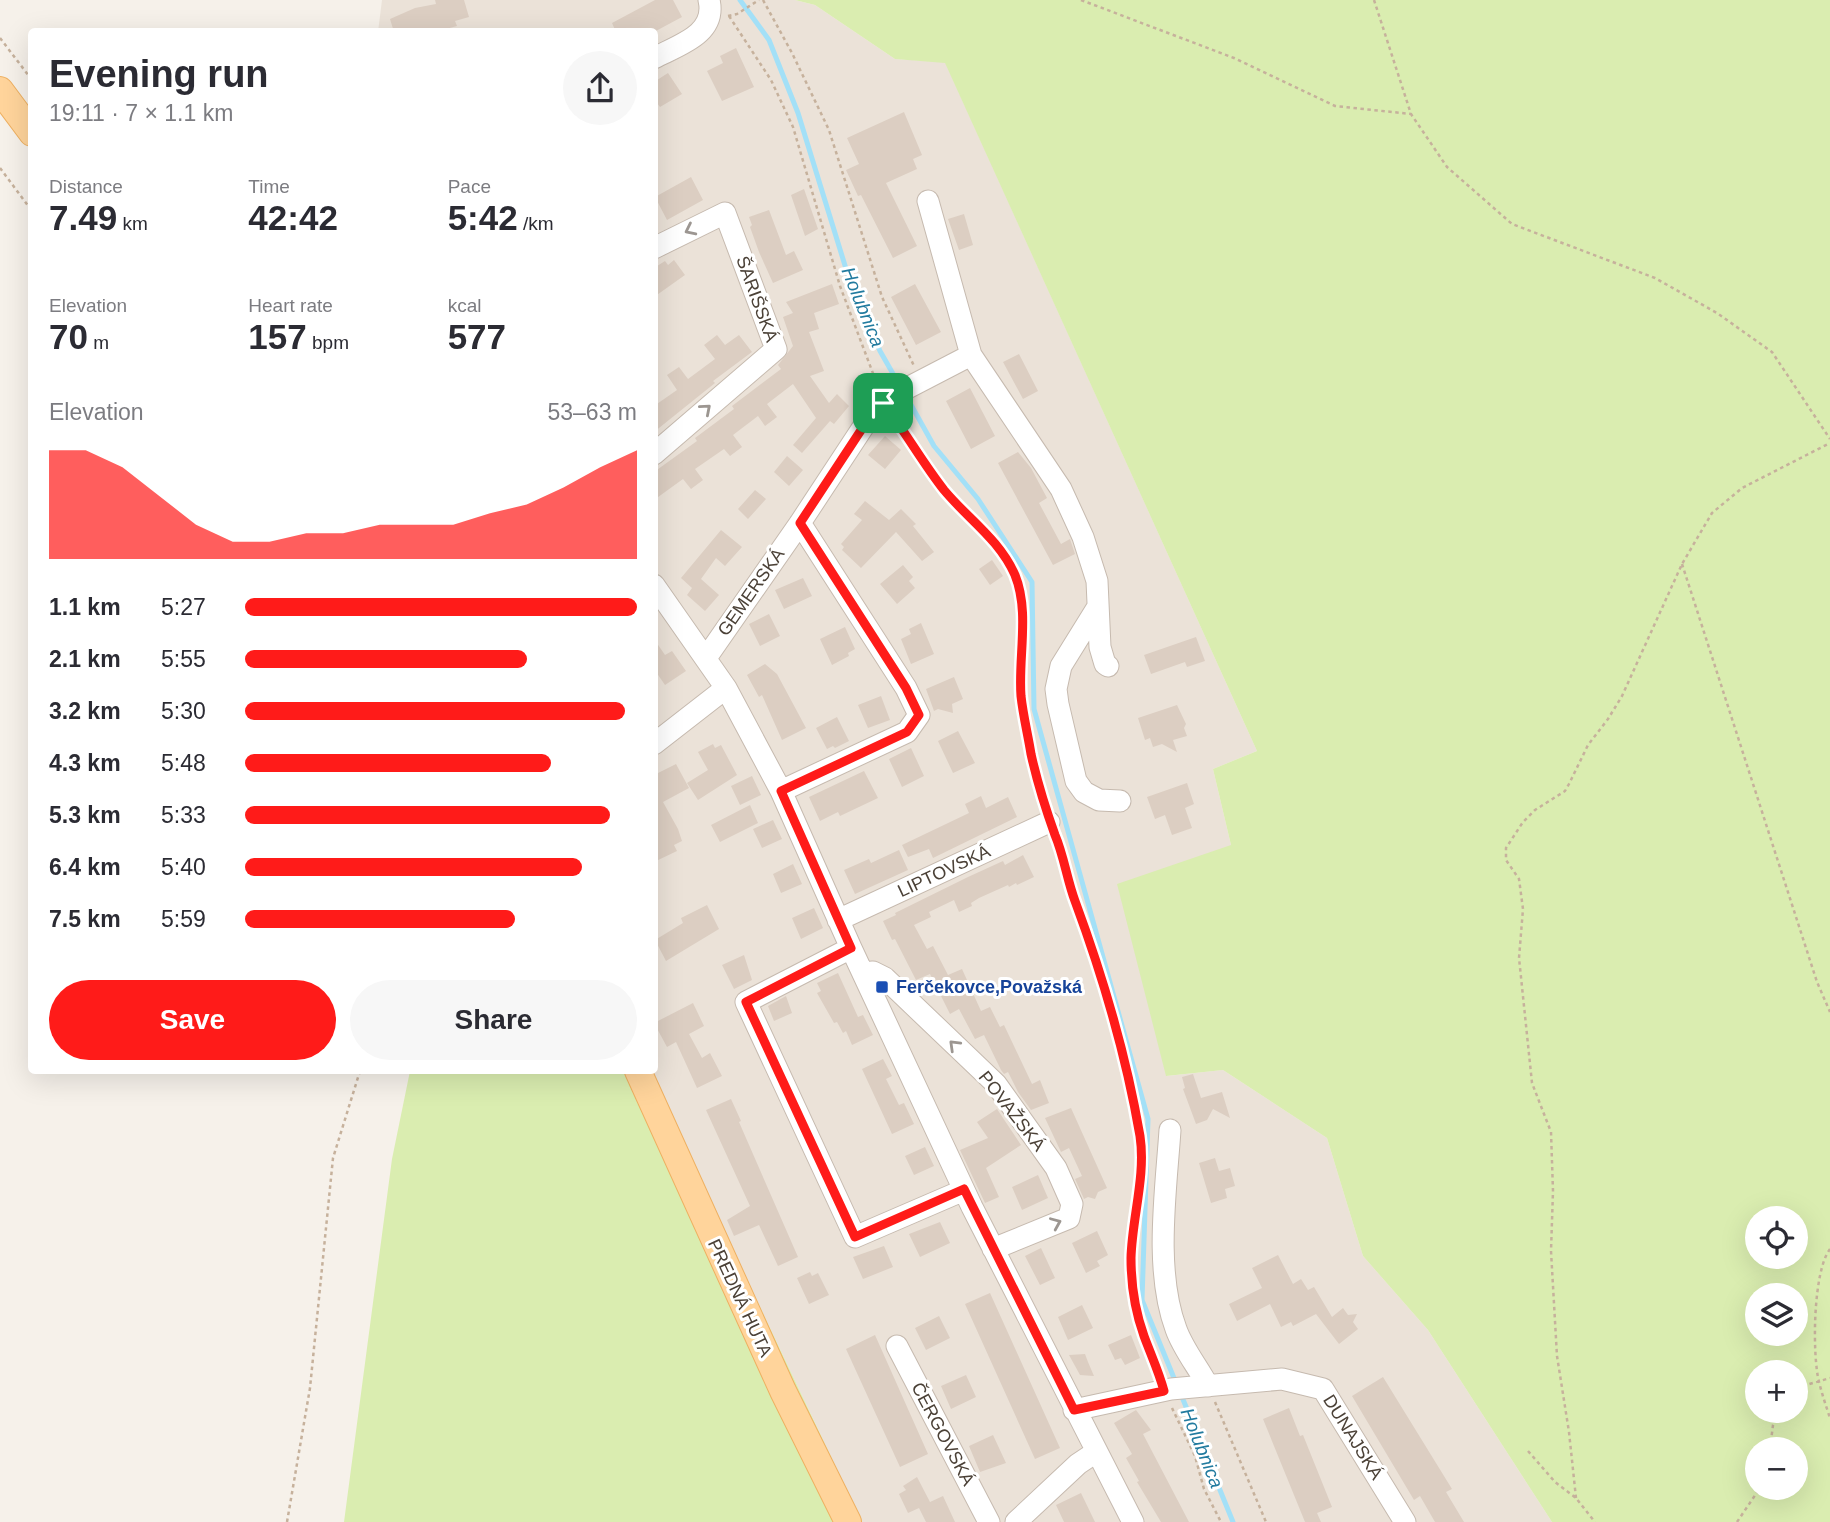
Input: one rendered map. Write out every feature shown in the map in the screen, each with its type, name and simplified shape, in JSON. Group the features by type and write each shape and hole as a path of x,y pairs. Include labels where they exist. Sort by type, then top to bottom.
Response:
{"main road":[{"path":"0,90 28,128"},
{"name":"PREDNÁ HUTA","path":"639,1074 783,1391 848,1522"}],"street":[{"path":"658,56 703,30 711,12 709,0"},
{"path":"928,201 971,355 1061,489 1094,566 1100,647 1104,664 1108,666"},
{"name":"ŠARIŠSKÁ","path":"658,246 725,213 776,349 658,451"},
{"name":"GEMERSKÁ","path":"706,658 871,415 888,399 971,355"},
{"path":"781,791 907,732 919,715 906,688 800,523"},
{"path":"658,591 726,688 781,791 838,920 964,1189 1133,1522"},
{"path":"1097,608 1060,666 1056,689 1076,781 1084,792 1098,800 1120,801"},
{"path":"658,741 726,688"},
{"name":"LIPTOVSKÁ","path":"838,920 1049,822"},
{"path":"851,948 746,1002 855,1237 964,1189"},
{"name":"POVAŽSKÁ","path":"863,973 878,974 996,1084 1056,1168 1072,1204 1069,1217 993,1249"},
{"path":"884,1017 909,1001"},
{"path":"1170,1130 1165,1280 1177,1333 1201,1387"},
{"name":"ČERGOVSKÁ","path":"897,1346 989,1522"},
{"name":"DUNAJSKÁ","path":"1074,1410 1167,1390 1282,1379 1323,1389 1405,1522"},
{"path":"1016,1522 1078,1464 1096,1452"}],"path":[{"path":"737,14 761,0 792,53 829,130 882,297 917,384"},
{"path":"1081,0 1234,58 1335,106 1410,114"},
{"path":"1374,0 1410,114 1447,167 1512,224 1655,278 1717,313 1772,352 1830,441 1742,488 1712,513 1682,564 1622,696 1588,745 1565,791 1535,810 1523,822 1508,842 1505,853 1506,860 1519,878 1523,909 1519,958 1532,1083 1551,1132 1552,1251 1557,1356 1576,1499"},
{"path":"729,16 771,80 793,127 840,286 888,399 921,460 946,493 984,529 1014,574 1021,596 1021,696 1032,758 1049,822 1108,1007 1140,1139 1140,1168 1131,1257 1133,1292 1144,1335 1195,1455 1204,1489 1221,1522"},
{"path":"0,38 28,75"},
{"path":"0,168 28,206"},
{"path":"1682,564 1817,982 1830,1012"},
{"path":"287,1522 310,1388 333,1158 359,1074"},
{"path":"1830,1249 1824,1257 1814,1318 1818,1380 1830,1418"},
{"path":"1808,1384 1830,1378"},
{"path":"1201,1387 1266,1522"},
{"path":"1528,1451 1595,1522"},
{"path":"1737,1522 1752,1500"}],"shaded area":[{"path":"382,0 795,0 815,5 895,59 945,62 1257,751 1213,769 1231,845 1167,1076 1223,1070 1327,1138 1363,1256 1428,1330 1552,1522 862,1522 649,1074 658,1074 658,28 378,28"}],"green space":[{"path":"795,0 1830,0 1830,1522 1552,1522 1428,1330 1363,1256 1327,1138 1223,1070 1166,1076 1117,884 1231,845 1213,769 1257,751 945,63 895,59 815,5"},
{"path":"409,1074 649,1074 862,1522 344,1522 392,1159"}],"building":[{"path":"435,0 464,0 469,17 455,21 457,26 450,28 393,28 390,19 415,8 436,4"},
{"path":"655,0 673,0 682,17 658,30 614,28 612,23"},
{"path":"736,48 754,87 722,101 707,71 723,63 720,56"},
{"path":"668,73 682,94 660,107 658,79"},
{"path":"904,112 922,155 913,159 917,169 886,183 917,246 893,258 846,170 859,164 847,138"},
{"path":"691,177 703,200 667,220 658,203 658,195"},
{"path":"804,189 818,229 805,236 791,195"},
{"path":"769,210 786,255 794,251 803,270 773,283 759,252 749,217"},
{"path":"964,214 973,245 959,250 948,219"},
{"path":"674,260 685,275 658,294 658,265 665,261 668,265"},
{"path":"832,284 839,304 814,313 819,329 809,332 824,371 810,376 829,403 837,394 849,406 834,424 830,421 802,453 793,445 816,418 793,384 767,404 777,417 765,426 758,416 733,435 742,447 730,456 724,449 695,469 703,480 691,489 683,479 658,497 658,469 697,441 695,438 734,409 732,406 781,369 778,365 793,346 783,317 793,313 786,302"},
{"path":"915,284 941,332 916,345 891,297"},
{"path":"717,335 725,345 739,335 752,352 713,381 715,383 658,429 658,403 677,390 667,375 679,367 688,379 715,359 704,345"},
{"path":"1019,354 1038,391 1023,399 1003,362"},
{"path":"970,388 995,436 971,449 946,401"},
{"path":"885,436 901,450 885,469 868,455"},
{"path":"1018,452 1031,468 1047,498 1039,503 1061,544 1070,539 1075,554 1053,565 998,463"},
{"path":"787,456 803,470 789,486 774,472"},
{"path":"755,490 766,499 748,519 738,509"},
{"path":"865,501 889,520 901,509 916,524 913,526 934,552 922,561 896,532 861,568 842,550 844,547 841,544 862,520 854,514"},
{"path":"721,530 742,547 725,566 716,558 701,579 719,595 705,611 687,595 692,588 681,578"},
{"path":"992,560 1003,576 990,585 979,569"},
{"path":"903,565 913,577 909,581 915,588 897,604 880,584"},
{"path":"803,578 812,596 784,609 775,590"},
{"path":"769,614 780,636 760,646 749,624"},
{"path":"921,623 934,654 911,664 901,639 911,634 909,629"},
{"path":"845,627 855,649 848,653 849,656 832,665 820,639"},
{"path":"1196,637 1205,661 1187,667 1185,662 1151,674 1144,655"},
{"path":"658,645 665,655 672,651 686,671 665,685 658,675"},
{"path":"765,664 777,674 806,728 782,740 762,695 759,697 747,675"},
{"path":"954,677 963,699 952,704 953,713 938,709 934,711 926,689"},
{"path":"881,696 890,720 868,728 858,705"},
{"path":"1177,705 1186,724 1184,728 1187,736 1173,740 1177,752 1162,744 1153,747 1150,738 1145,740 1138,718"},
{"path":"837,717 849,741 827,749 816,728"},
{"path":"958,731 975,763 953,773 938,741"},
{"path":"713,744 715,748 721,745 737,775 698,800 687,783 708,770 698,752"},
{"path":"911,748 924,776 902,787 889,759"},
{"path":"676,764 689,788 663,802 682,841 674,845 677,851 658,860 658,773"},
{"path":"864,771 878,798 840,816 838,812 820,821 809,797"},
{"path":"752,776 761,795 740,805 731,786"},
{"path":"1187,783 1194,804 1185,808 1192,828 1172,835 1165,815 1155,819 1147,797"},
{"path":"981,796 986,808 1008,797 1017,817 933,858 929,849 908,857 902,845 969,813 965,804"},
{"path":"750,805 758,823 720,842 711,825"},
{"path":"773,820 782,839 762,848 753,829"},
{"path":"899,850 908,870 855,894 844,870 869,859 871,863"},
{"path":"1023,855 1034,877 979,898 971,903 972,906 959,912 954,900 929,912 931,917 914,925 927,949 933,946 948,975 962,969 981,1011 990,1007 1000,1027 1004,1025 1032,1084 1040,1080 1049,1103 1031,1110 1008,1072 1004,1074 1001,1070 984,1035 975,1039 959,1009 950,1014 930,974 916,980 883,921 968,877 1003,861 1005,865"},
{"path":"793,864 802,884 781,893 773,874"},
{"path":"707,905 719,929 666,961 658,946 658,938 683,923 681,918"},
{"path":"814,908 823,928 801,939 792,918"},
{"path":"744,955 752,980 734,989 722,965"},
{"path":"838,973 858,1017 863,1015 873,1035 852,1045 846,1031 843,1033 837,1022 834,1023 817,993 821,991 817,983"},
{"path":"786,996 792,1013 774,1021 768,1006"},
{"path":"693,1003 704,1026 689,1034 702,1058 710,1053 722,1076 697,1088 676,1042 667,1047 658,1030 658,1021"},
{"path":"883,1059 892,1076 886,1079 899,1105 904,1103 914,1124 892,1134 862,1069"},
{"path":"1193,1074 1201,1098 1222,1092 1230,1118 1213,1109 1207,1120 1196,1124 1183,1089 1182,1077"},
{"path":"731,1099 798,1257 778,1266 759,1225 734,1236 727,1220 750,1206 706,1110"},
{"path":"1071,1108 1107,1188 1098,1192 1095,1199 1084,1199 1075,1179 1082,1176 1069,1148 1061,1152 1045,1118"},
{"path":"997,1109 1021,1145 986,1168 999,1197 985,1203 960,1150 988,1138 977,1122"},
{"path":"925,1147 934,1166 914,1175 905,1156"},
{"path":"1215,1158 1219,1171 1230,1168 1235,1186 1225,1189 1227,1198 1211,1203 1199,1163"},
{"path":"1038,1175 1048,1198 1022,1210 1012,1187"},
{"path":"940,1222 950,1243 920,1257 909,1234"},
{"path":"1097,1231 1108,1255 1097,1261 1100,1266 1086,1273 1072,1243"},
{"path":"884,1246 893,1267 863,1279 853,1257"},
{"path":"1041,1248 1055,1278 1040,1285 1025,1256"},
{"path":"1278,1255 1293,1284 1301,1279 1308,1290 1314,1287 1332,1317 1343,1308 1348,1315 1357,1314 1353,1322 1358,1329 1339,1344 1316,1314 1293,1326 1291,1322 1281,1327 1270,1304 1237,1321 1229,1304 1262,1288 1252,1268"},
{"path":"810,1272 812,1276 818,1273 829,1295 809,1304 797,1278"},
{"path":"990,1293 1060,1448 1035,1459 965,1304"},
{"path":"1082,1305 1093,1328 1068,1340 1058,1317"},
{"path":"939,1316 950,1338 926,1350 915,1328"},
{"path":"875,1335 928,1454 900,1467 846,1349"},
{"path":"1131,1335 1140,1358 1125,1365 1121,1358 1115,1360 1108,1345"},
{"path":"1085,1354 1094,1376 1080,1375 1069,1355"},
{"path":"966,1375 976,1397 951,1409 941,1386"},
{"path":"1383,1377 1452,1489 1446,1492 1464,1522 1435,1522 1420,1496 1414,1500 1352,1396"},
{"path":"1289,1408 1332,1507 1317,1513 1321,1522 1305,1522 1263,1419"},
{"path":"1136,1410 1151,1430 1143,1434 1189,1522 1161,1522 1137,1482 1139,1481 1126,1458 1132,1454 1114,1423"},
{"path":"993,1435 1006,1463 980,1472 969,1446"},
{"path":"917,1477 930,1502 943,1496 955,1522 926,1522 919,1508 908,1513 899,1494 906,1490 903,1486"},
{"path":"1081,1493 1095,1522 1064,1522 1056,1505"}],"waterway":[{"name":"Holubnica","path":"740,0 769,40 798,113 847,272 880,351 900,386"},
{"name":"Holubnica","path":"905,394 934,446 978,499 1032,582 1034,709 1148,1119 1142,1300 1176,1383"},
{"name":"Holubnica","path":"1180,1392 1233,1522"}],"place":[{"name":"Ferčekovce,Považská","path":"882,987"}],"route":[{"path":"883,403 946,493 984,529 1002,553 1014,574 1021,596 1021,696 1032,758 1049,822 1108,1007 1140,1139 1140,1168 1131,1257 1133,1292 1144,1335 1164,1391 1074,1410 964,1189 855,1237 746,1002 851,948 781,791 907,732 919,715 906,688 800,523 871,415 883,403"}]}
